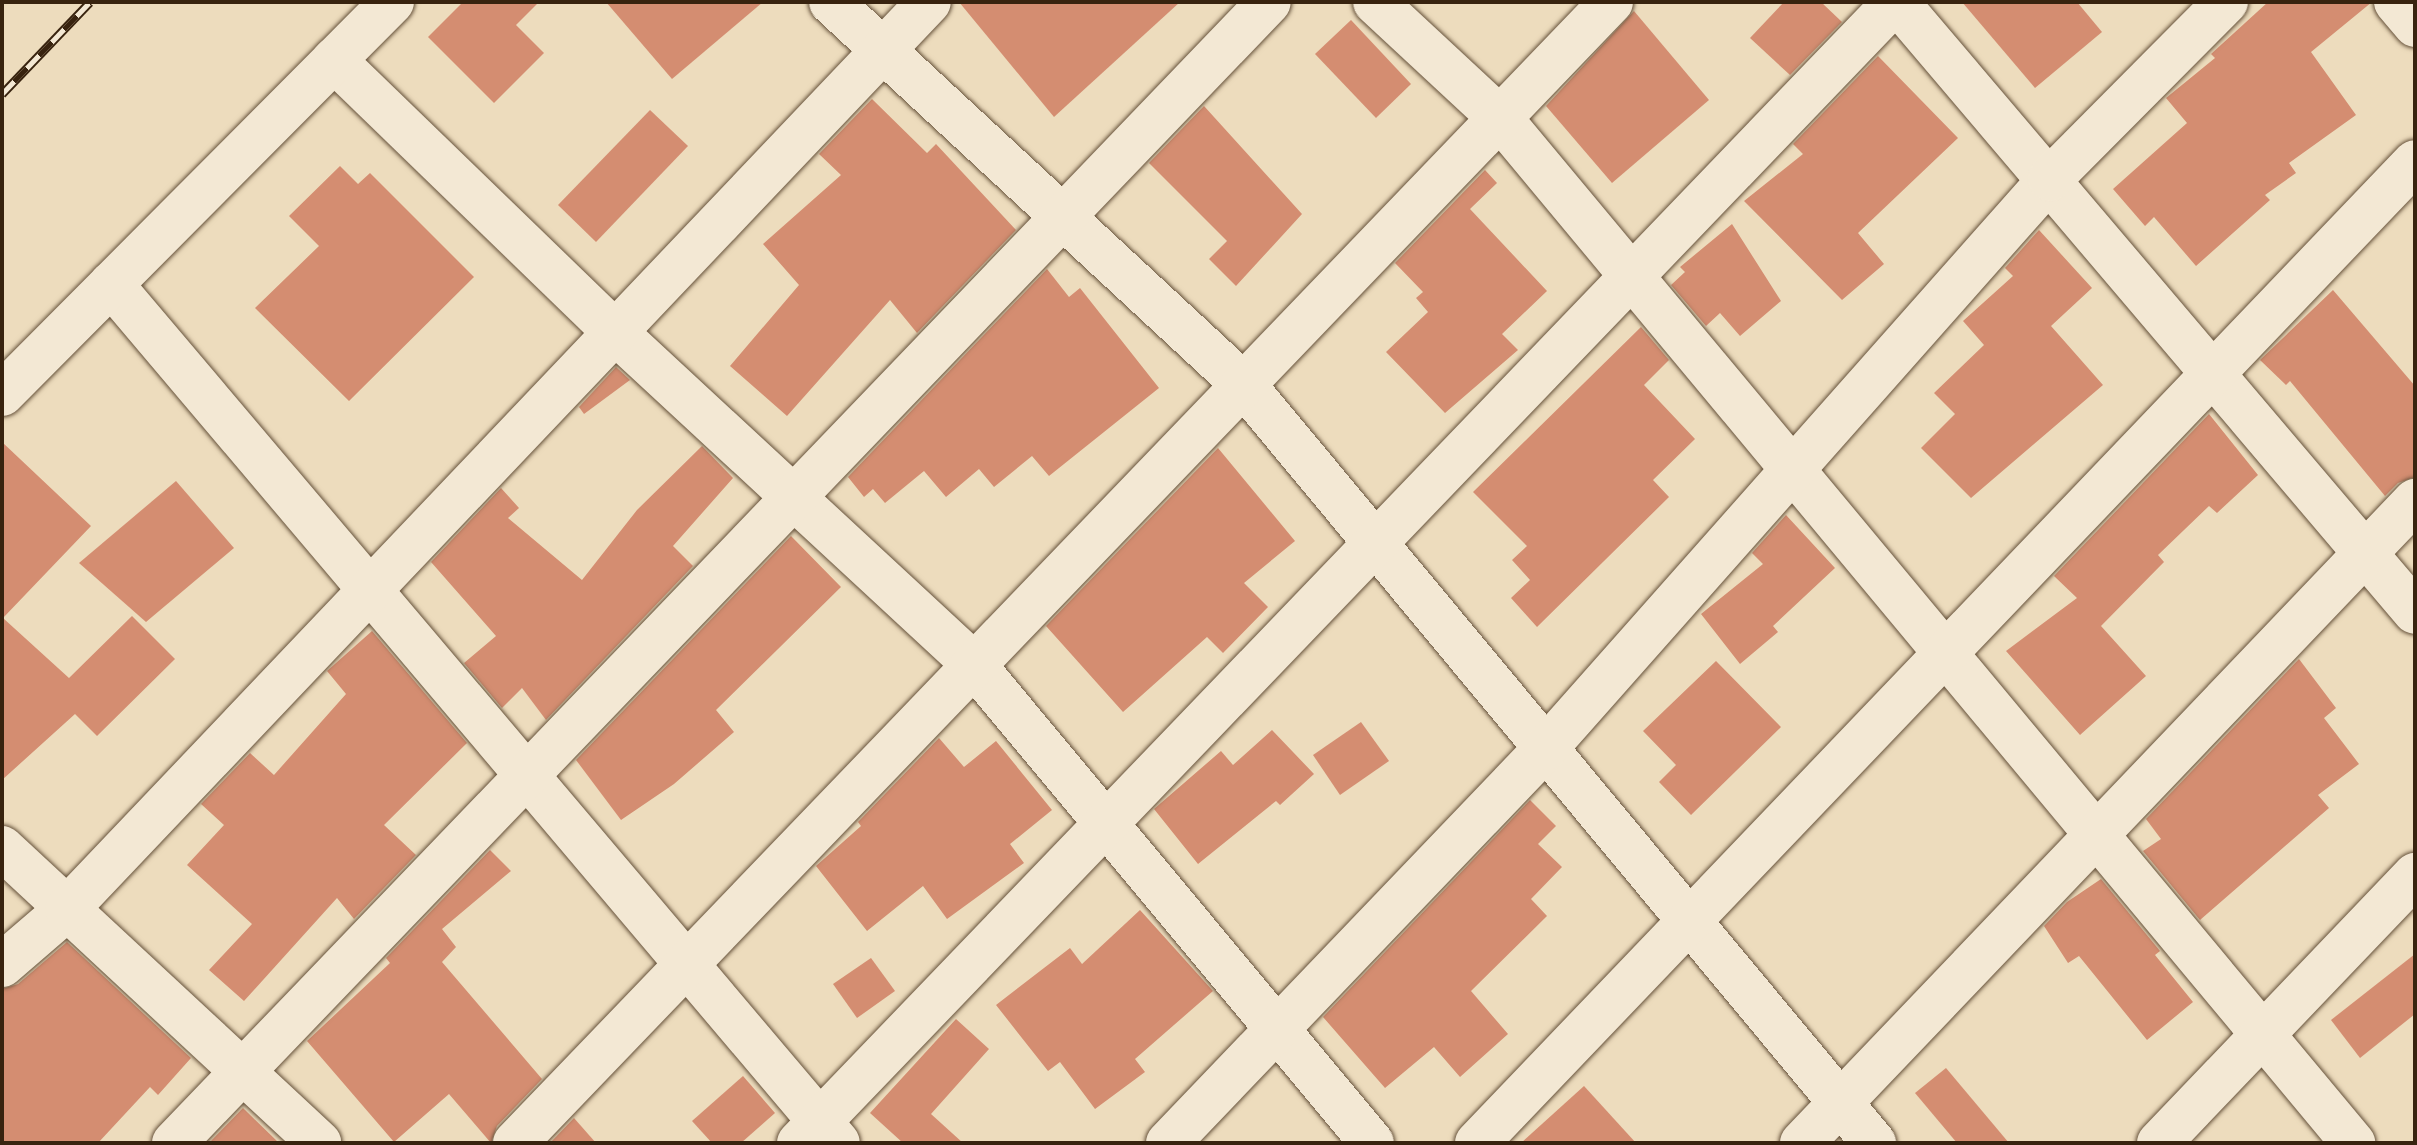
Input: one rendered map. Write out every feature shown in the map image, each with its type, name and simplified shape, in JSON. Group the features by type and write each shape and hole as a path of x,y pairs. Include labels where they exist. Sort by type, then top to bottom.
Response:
{"street":[{"path":"2,394 392,2"},
{"path":"831,2 1244,385 1874,1143"},
{"path":"2,965 67,909 929,2"},
{"path":"174,1143 1269,2"},
{"path":"1375,2 1500,118 1788,470 2098,833 2353,1143"},
{"path":"515,1143 1611,2"},
{"path":"111,284 686,964 819,1136 1107,823 1896,2 2050,179 2415,612"},
{"path":"1168,1143 1546,748 1788,470 2050,179 2226,2"},
{"path":"2396,2 2415,25"},
{"path":"334,60 615,332 974,665 1372,1143"},
{"path":"1477,1143 2415,162"},
{"path":"1802,1143 2415,501"},
{"path":"2,848 319,1143"},
{"path":"2159,1143 2415,875"}],"building":[{"path":"463,2 539,2 516,25 544,53 494,103 428,37"},
{"path":"606,2 763,2 672,79"},
{"path":"959,2 1180,2 1054,117"},
{"path":"1784,2 1821,2 1842,22 1790,75 1750,38"},
{"path":"1962,2 2077,2 2102,32 2035,88"},
{"path":"2268,2 2372,2 2311,52 2356,115 2289,163 2296,173 2265,195 2270,200 2196,266 2154,217 2145,226 2113,189 2187,123 2166,98 2215,58 2211,54"},
{"path":"1634,11 1709,100 1612,183 1546,106"},
{"path":"1351,20 1411,84 1376,118 1315,54"},
{"path":"1878,56 1958,138 1858,233 1884,264 1842,300 1744,201 1803,154 1793,144"},
{"path":"872,99 927,153 936,144 1016,230 917,333 890,300 787,416 730,366 799,285 763,244 841,175 819,154"},
{"path":"1204,106 1302,214 1236,286 1209,259 1227,241 1149,163"},
{"path":"650,110 688,146 596,242 558,205"},
{"path":"340,166 358,184 370,173 474,277 349,401 255,308 319,246 289,216"},
{"path":"1485,170 1497,183 1470,209 1547,291 1502,334 1518,350 1445,413 1386,352 1428,312 1416,298 1423,292 1395,263"},
{"path":"1732,224 1781,301 1740,336 1720,313 1706,326 1671,285 1685,272 1680,267"},
{"path":"2039,230 2092,288 2051,326 2103,385 1971,498 1921,448 1955,414 1934,393 1984,345 1963,321 2013,276 2005,268"},
{"path":"1047,269 1069,297 1080,288 1159,388 1049,476 1032,456 994,487 979,469 946,497 924,471 885,503 873,489 864,497 848,477"},
{"path":"2333,290 2415,386 2415,477 2398,483 2385,496 2290,381 2286,385 2260,360"},
{"path":"1641,327 1669,360 1644,385 1695,439 1653,480 1669,497 1537,627 1511,598 1530,580 1512,560 1527,546 1473,492"},
{"path":"616,367 630,380 584,414 579,407"},
{"path":"2209,414 2258,475 2217,513 2209,506 2158,555 2164,562 2101,626 2146,676 2080,735 2006,651 2077,598 2054,576"},
{"path":"2,442 91,526 3,618 69,678 132,616 175,659 97,736 75,714 2,780"},
{"path":"702,446 733,478 673,546 693,566 546,720 522,688 502,708 464,663 496,636 431,562 501,488 519,508 508,518 582,580 637,510"},
{"path":"1218,448 1295,541 1244,583 1268,607 1223,653 1207,637 1123,712 1046,626"},
{"path":"176,481 234,548 146,622 79,563"},
{"path":"1786,515 1835,568 1773,626 1778,632 1740,664 1701,614 1763,564 1752,553"},
{"path":"791,536 841,587 716,710 734,732 674,784 621,820 576,760"},
{"path":"372,631 467,743 384,825 416,855 354,919 337,898 244,1001 209,970 252,924 187,865 224,825 201,804 250,753 274,775 346,694 327,671"},
{"path":"2299,659 2336,708 2324,718 2359,764 2318,795 2329,808 2200,920 2143,851 2161,839 2146,819"},
{"path":"1716,661 1781,727 1691,815 1659,782 1676,765 1643,731"},
{"path":"1361,722 1389,761 1340,795 1313,755"},
{"path":"1272,730 1314,774 1280,805 1276,801 1198,864 1154,809 1221,751 1233,765"},
{"path":"939,738 964,767 996,741 1052,810 1010,844 1024,863 947,919 923,886 867,931 816,866 861,826 858,822"},
{"path":"1530,800 1556,826 1538,844 1562,867 1531,899 1547,916 1471,991 1508,1034 1460,1077 1434,1047 1385,1088 1323,1017"},
{"path":"490,850 511,871 442,929 456,947 442,962 542,1079 497,1126 491,1143 449,1094 394,1142 307,1041 390,963 386,958"},
{"path":"2101,879 2160,951 2155,955 2193,1002 2147,1040 2079,956 2068,963 2044,926 2067,902"},
{"path":"1140,910 1213,991 1135,1059 1145,1072 1095,1109 1060,1062 1048,1071 996,1005 1070,948 1082,964"},
{"path":"67,942 191,1058 158,1095 150,1087 98,1143 2,1143 2,989 18,984"},
{"path":"2415,954 2415,1014 2360,1058 2331,1020"},
{"path":"871,958 895,991 857,1018 833,984"},
{"path":"956,1019 989,1049 931,1114 963,1143 903,1143 870,1113"},
{"path":"1946,1068 2009,1143 1957,1143 1915,1093"},
{"path":"743,1076 775,1113 741,1143 712,1143 692,1121"},
{"path":"1584,1086 1636,1143 1521,1143"},
{"path":"243,1108 279,1143 209,1143"},
{"path":"574,1118 596,1143 550,1143"}],"railway":[{"path":"2,94 90,2"}]}
